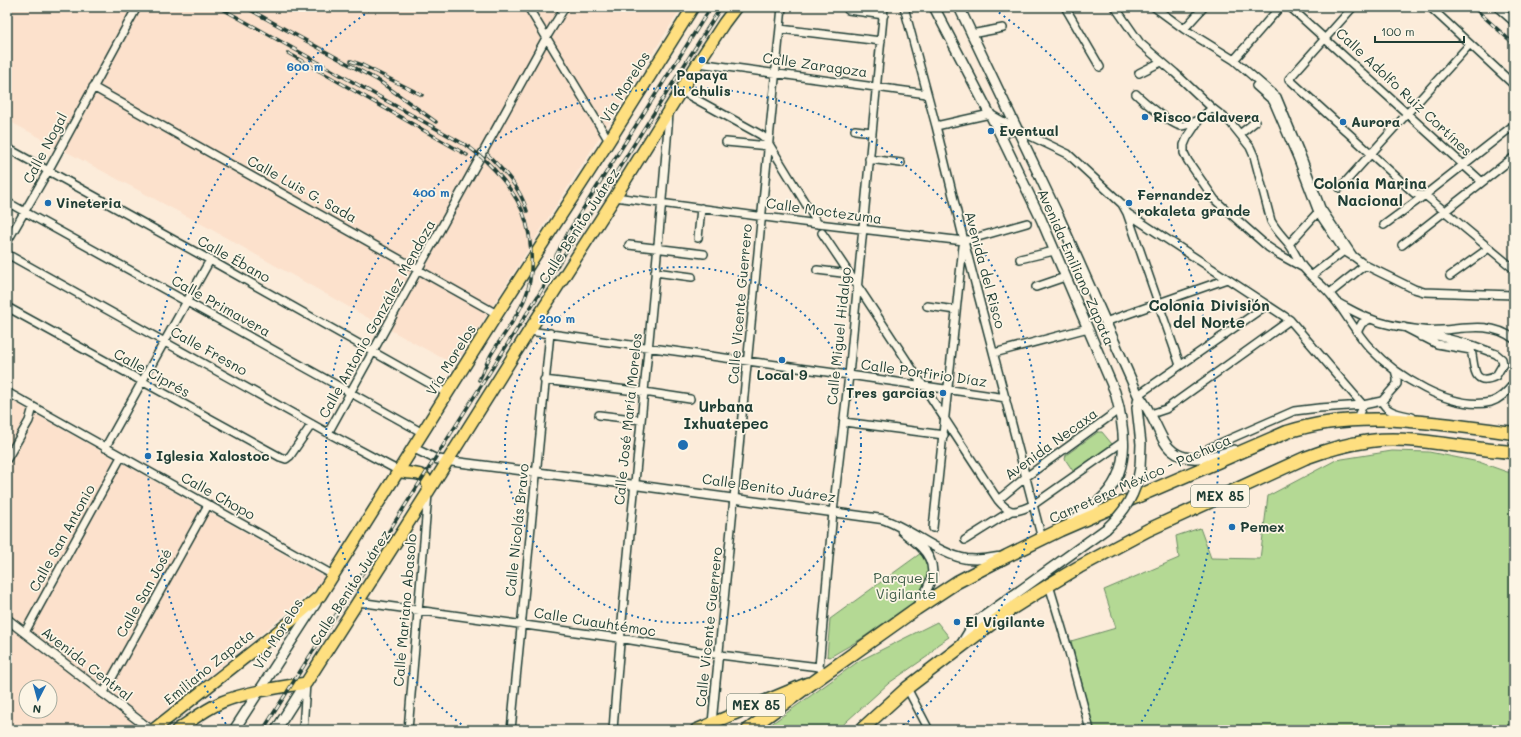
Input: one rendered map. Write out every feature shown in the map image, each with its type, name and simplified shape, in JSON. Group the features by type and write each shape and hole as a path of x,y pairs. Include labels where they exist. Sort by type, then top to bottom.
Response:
{"highway":[{"name":"Carretera México - Pachuca","path":"748,730 819,674 957,582 1060,530 1262,441 1303,426 1330,421 1356,420 1387,420 1514,433"},
{"name":"MEX 85","path":"861,730 908,688 1011,609 1049,585 1148,530 1305,458 1328,450 1371,441 1392,440 1416,441 1514,452"}],"main road":[{"name":"Vía Morelos","path":"234,730 693,7"},
{"name":"Calle Benito Juárez","path":"276,730 448,461 670,110 698,63 736,7"},
{"name":"Avenida Emiliano Zapata","path":"934,7 990,114 1041,219 1115,392 1120,410 1124,441 1120,470 1114,483 1097,503 1060,530"},
{"name":"Avenida Emiliano Zapata","path":"959,7 1018,130 1138,396 1144,401 1164,442 1176,454 1195,459 1208,458 1262,441"},
{"path":"958,650 972,627 980,620 1106,529 1127,506 1135,491 1140,468 1140,438 1137,408 1138,396"},
{"path":"399,471 423,475 428,482 428,492"},
{"name":"Emiliano Zapata","path":"152,730 290,622 320,596"},
{"name":"MEX 85","path":"696,730 819,674"},
{"name":"Emiliano Zapata","path":"177,730 199,714 223,702 259,692 306,683"}],"street":[{"name":"Calle Nogal","path":"7,242 48,171 137,7"},
{"path":"528,7 609,141"},
{"name":"Calle Antonio González Mendoza","path":"328,433 546,38 565,7"},
{"name":"Calle Vicente Guerrero","path":"712,723 720,654 782,7"},
{"name":"Calle Miguel Hidalgo","path":"819,674 833,512 844,422 875,87 884,7"},
{"name":"Avenida del Risco","path":"904,7 1042,539"},
{"path":"1065,7 1100,67"},
{"path":"1115,7 1140,43 1212,108 1230,122 1250,147 1254,156 1271,222 1289,244 1302,267 1330,293 1370,348 1394,370 1416,384 1450,399 1476,403 1492,402 1505,395 1514,383"},
{"path":"1154,7 1184,29 1234,60 1277,97 1321,208 1352,256"},
{"path":"1184,29 1204,7"},
{"path":"1234,60 1280,7"},
{"name":"Calle Adolfo Ruiz Cortínes","path":"1290,7 1326,38 1481,181"},
{"path":"1353,7 1289,80 1414,193 1425,195 1514,269"},
{"path":"1430,7 1514,85"},
{"path":"1497,7 1505,10 1514,22"},
{"path":"848,10 884,15"},
{"path":"971,34 1003,28"},
{"path":"780,29 881,41"},
{"path":"1340,188 1470,44"},
{"path":"1139,73 1161,62"},
{"name":"Calle Zaragoza","path":"698,63 927,94"},
{"path":"1256,86 1273,101 1297,157 1318,212 1344,251 1365,264 1414,289 1424,292 1514,295"},
{"name":"Calle Luis G. Sada","path":"93,87 497,314"},
{"path":"681,91 766,139 818,224"},
{"path":"1136,94 1142,100 1178,125 1186,125 1199,120"},
{"path":"1212,108 1199,120 1187,138 1184,145 1184,153 1196,174 1215,200 1268,247 1302,267"},
{"name":"Calle José María Morelos","path":"613,730 619,638 649,347 670,110"},
{"path":"936,126 990,114 1018,130 1068,154 1122,204 1180,365"},
{"path":"1240,134 1255,122"},
{"path":"1384,225 1425,195 1514,125"},
{"path":"855,130 872,132"},
{"path":"1001,136 1018,130"},
{"path":"726,142 769,146"},
{"name":"Calle Ébano","path":"7,148 448,394"},
{"path":"1402,245 1446,211 1481,181 1514,157"},
{"path":"869,159 901,163"},
{"name":"Calle Moctezuma","path":"615,197 862,230 964,241 1027,223"},
{"name":"Calle Primavera","path":"7,202 423,433"},
{"path":"698,238 701,208"},
{"path":"1289,244 1318,212"},
{"path":"1126,213 1290,320 1363,405"},
{"path":"1245,229 1279,258 1311,276"},
{"path":"822,233 945,421 998,500 1005,508 1016,512 1033,505 1124,441"},
{"path":"933,528 964,241"},
{"path":"629,245 704,254"},
{"path":"1450,276 1489,248"},
{"path":"1020,259 1054,251"},
{"path":"1311,276 1344,251"},
{"name":"Calle Fresno","path":"7,254 399,471"},
{"path":"105,448 188,303 210,260"},
{"path":"1330,293 1365,264"},
{"path":"817,270 850,274"},
{"path":"655,272 692,277"},
{"path":"1036,287 1065,277"},
{"path":"1105,322 1227,279"},
{"path":"1337,303 1370,319 1404,327 1424,330 1466,327 1487,328 1514,338"},
{"path":"1138,396 1267,305"},
{"path":"927,306 956,310"},
{"name":"Calle Ciprés","path":"7,307 280,457 286,459 290,456 312,424"},
{"path":"1357,332 1362,323 1370,319"},
{"path":"1151,414 1166,409 1290,320"},
{"path":"1404,327 1421,337 1437,344 1471,350 1474,370 1479,377 1485,379 1496,376 1503,364 1502,358 1496,354 1472,345 1438,336 1421,337"},
{"path":"994,353 1088,328"},
{"name":"Calle Porfirio Díaz","path":"529,331 1006,398"},
{"name":"Calle Nicolás Bravo","path":"511,730 544,380 550,333"},
{"path":"1209,448 1294,411 1363,405 1382,401 1397,384 1397,378 1394,370"},
{"path":"544,380 690,399"},
{"name":"Calle Chopo","path":"7,392 333,575"},
{"path":"1382,401 1385,407 1392,412 1444,425"},
{"path":"1356,420 1363,405"},
{"path":"7,459 29,421 33,407"},
{"name":"Avenida Necaxa","path":"998,500 1026,477 1120,410"},
{"path":"599,415 641,420"},
{"path":"844,422 944,435"},
{"name":"Calle Benito Juárez","path":"413,448 436,459 448,461 635,485 882,520 956,556 967,559 988,559 1007,556"},
{"name":"Calle San Antonio","path":"25,632 121,457"},
{"name":"Calle Mariano Abasolo","path":"408,730 428,492"},
{"name":"Calle San José","path":"103,694 208,506"},
{"path":"965,540 1011,511"},
{"name":"Calle Benito Juárez","path":"895,525 921,547 931,562 933,572 931,582 916,609"},
{"path":"1049,585 1090,730"},
{"name":"Calle Cuauhtémoc","path":"358,602 619,638 720,654 819,674"},
{"name":"Avenida Central","path":"7,619 152,730"},
{"path":"303,730 306,683"},
{"path":"908,688 929,730"}],"shaded area":[{"path":"7,7 682,7 455,365 207,227 7,120"},
{"path":"7,398 326,578 282,617 141,730 7,730"}],"green space":[{"path":"1098,432 1102,432 1112,444 1111,447 1077,472 1073,471 1065,459 1066,455"},
{"path":"1392,451 1429,452 1479,462 1507,472 1514,472 1514,730 1094,730 1071,641 1116,628 1104,590 1179,558 1176,536 1200,528 1211,558 1260,559 1268,496 1336,460"},
{"name":"Parque El Vigilante","path":"921,553 927,557 931,572 922,596 861,639 830,657 827,656 830,619"},
{"path":"937,622 949,637 937,645 928,656 889,683 837,730 763,730 859,661"}],"railway":[{"path":"219,7 469,147 502,178 517,200 526,222 531,249 530,275 525,298 510,326 490,356 479,380"},
{"path":"245,7 379,81 436,122"},
{"path":"550,267 569,231 711,7"},
{"path":"263,730 721,7"},
{"path":"1473,7 1514,44"},
{"path":"288,53 467,155"},
{"path":"351,61 422,95"},
{"path":"487,154 516,187 527,211"}],"place":[{"name":"Papaya la chulis","path":"702,60"},
{"name":"Risco Calavera","path":"1145,117"},
{"name":"Aurora","path":"1343,122"},
{"name":"Eventual","path":"991,131"},
{"name":"Vineteria","path":"48,203"},
{"name":"Fernandez rokaleta grande","path":"1129,203"},
{"name":"Local 9","path":"782,360"},
{"name":"Tres garcias","path":"943,393"},
{"name":"Iglesia Xalostoc","path":"148,456"},
{"name":"Pemex","path":"1232,527"},
{"name":"El Vigilante","path":"957,622"}],"district":[{"name":"Colonia Marina Nacional","path":"1370,192"},
{"name":"Colonia División del Norte","path":"1209,314"},
{"name":"Urbana Ixhuatepec","path":"726,416"}]}
